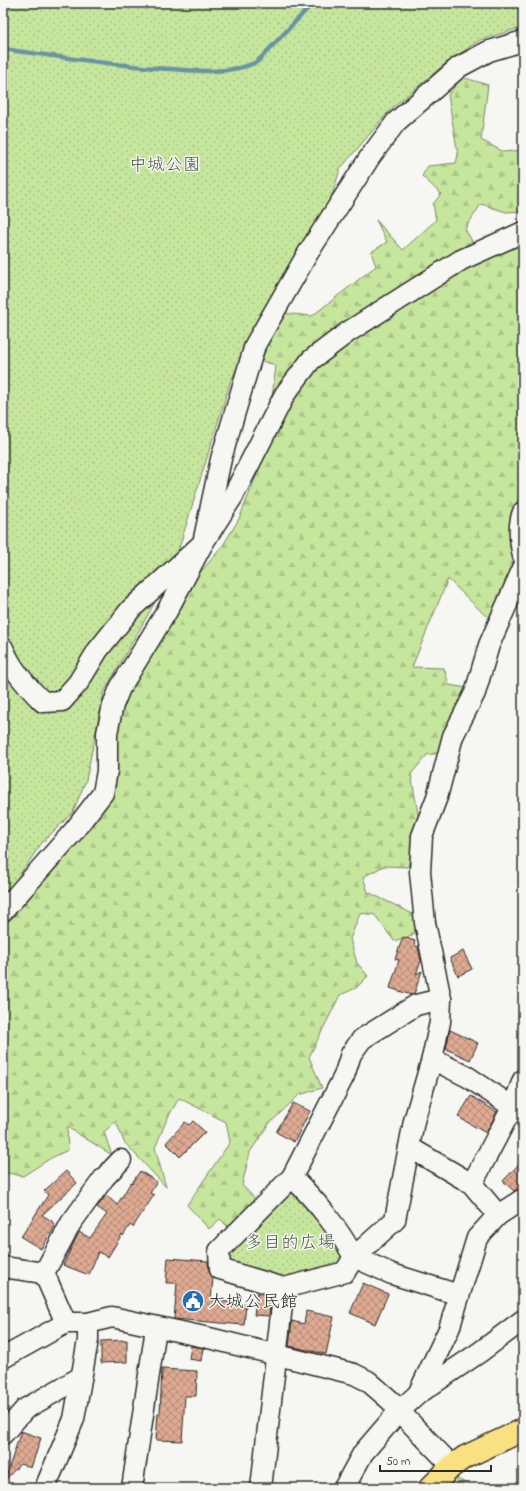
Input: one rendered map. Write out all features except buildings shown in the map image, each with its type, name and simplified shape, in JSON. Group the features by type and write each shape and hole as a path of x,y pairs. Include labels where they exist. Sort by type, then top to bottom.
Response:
{"main road":[{"path":"430,1488 452,1466 465,1457 523,1430"}],"street":[{"path":"3,648 7,658 23,683 43,702 62,701 78,683 98,650 131,609 203,543 221,459 255,345 308,253 370,157 396,122 459,67 489,51 523,41"},
{"path":"3,911 73,832 103,793 107,771 108,733 113,705 120,688 167,611 203,543 233,496 285,394 311,360 348,332 461,260 523,232"},
{"path":"523,512 521,516 521,544 523,556"},
{"path":"441,999 416,1006 362,1040 350,1054 344,1076 292,1176 219,1251 220,1269 284,1288 345,1272 354,1257 396,1220 414,1121 432,1059 440,1022 441,999 424,923 420,872 422,836 437,797 453,736 475,693 489,645 523,568"},
{"path":"432,1059 468,1077 518,1110"},
{"path":"472,1184 518,1110 523,1080"},
{"path":"409,1147 472,1184 498,1215"},
{"path":"44,1273 71,1223 104,1178 121,1160"},
{"path":"292,1176 319,1204 343,1237 354,1257 392,1274 459,1295"},
{"path":"418,1394 449,1329 477,1238 498,1215 523,1199"},
{"path":"3,1267 44,1273"},
{"path":"44,1273 66,1323"},
{"path":"261,1488 284,1288"},
{"path":"3,1358 66,1323 88,1323 112,1317 156,1328 208,1338 275,1356 354,1374 368,1381 391,1401 452,1466"},
{"path":"344,1488 364,1453 399,1411 418,1394 480,1352 523,1320"},
{"path":"45,1488 74,1419 88,1340 88,1323"},
{"path":"132,1488 156,1328"},
{"path":"3,1434 25,1409 82,1377"}],"green space":[{"name":"中城公園","path":"3,3 523,3 523,27 480,40 445,64 392,108 340,169 331,199 231,380 171,574 104,692 86,780 73,812 41,844 3,899"},
{"path":"462,77 488,85 481,140 504,152 523,150 523,211 506,212 481,204 465,229 472,241 452,256 325,336 298,360 272,398 276,365 261,361 282,313 312,316 376,266 371,252 387,242 376,220 403,250 436,220 433,204 441,194 422,176 428,166 456,163 458,155 448,95"},
{"path":"523,242 523,489 519,493 512,534 516,569 491,621 448,579 412,667 444,668 449,685 467,688 440,753 427,755 411,774 419,819 408,867 384,866 363,877 368,892 419,917 413,935 394,941 375,915 360,913 350,939 357,963 368,976 356,988 340,995 309,1057 322,1088 299,1095 269,1124 250,1152 242,1185 257,1201 230,1229 220,1219 209,1229 187,1205 230,1142 226,1122 179,1098 167,1119 155,1148 166,1187 124,1142 116,1121 104,1132 112,1155 67,1127 68,1150 51,1158 23,1176 7,1173 3,1177 3,924 87,823 113,742 120,709 193,581 222,547 239,519 284,407 320,364 373,325 472,263"},
{"name":"多目的広場","path":"292,1185 342,1251 339,1266 288,1283 233,1267 224,1253"},
{"path":"455,1477 470,1486 473,1488 460,1488"}],"waterway":[{"path":"3,49 155,68 193,71 220,71 257,62 313,3"}],"place":[{"name":"大城公民館","path":"193,1301"}]}
